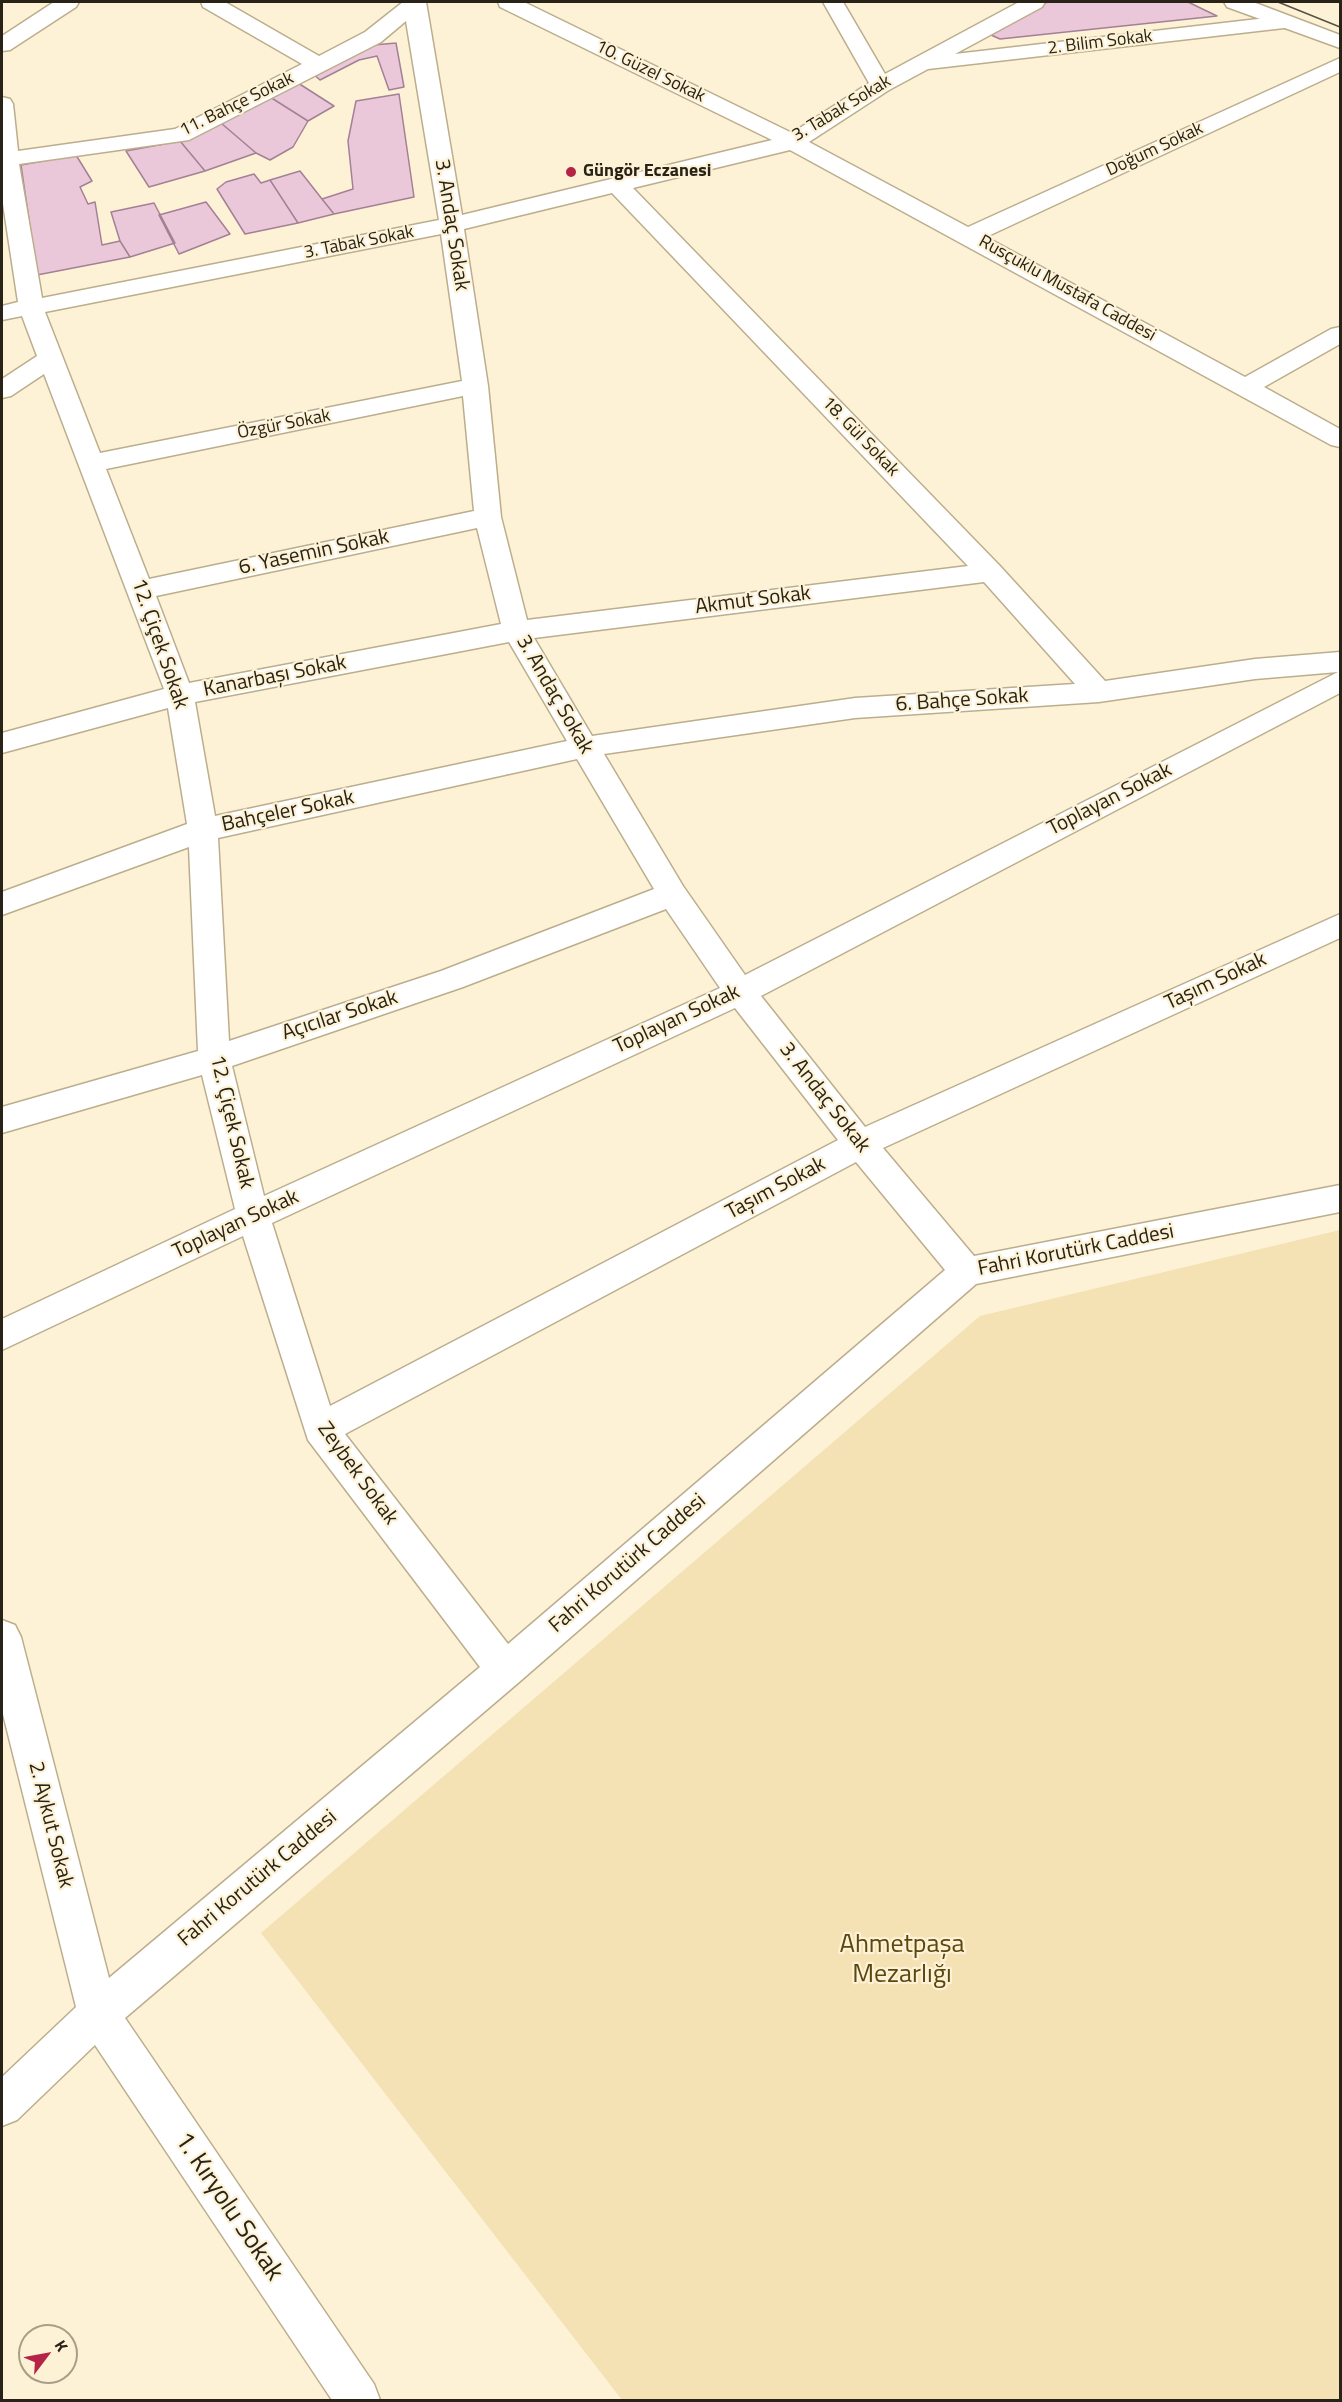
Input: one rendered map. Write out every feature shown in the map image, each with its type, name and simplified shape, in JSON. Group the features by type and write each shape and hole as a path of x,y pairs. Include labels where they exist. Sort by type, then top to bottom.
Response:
{"street":[{"path":"2,45 68,2"},
{"path":"211,2 319,65"},
{"name":"11. Bahçe Sokak","path":"4,160 181,135 373,36 415,2"},
{"name":"3. Andaç Sokak","path":"415,2 476,386 488,517 516,631 672,894 740,992 860,1144 967,1272"},
{"name":"10. Güzel Sokak","path":"508,2 793,142"},
{"path":"833,2 881,85"},
{"name":"3. Tabak Sokak","path":"2,313 452,225 793,142 915,65 1034,2"},
{"path":"1235,2 1341,42"},
{"name":"2. Bilim Sokak","path":"915,65 1284,22"},
{"name":"Doğum Sokak","path":"969,236 1341,64"},
{"name":"12. Çiçek Sokak","path":"2,104 4,160 31,308 93,463 180,695 203,830 214,1059 252,1216"},
{"name":"Rusçuklu Mustafa Caddesi","path":"793,142 1341,439"},
{"name":"18. Gül Sokak","path":"617,185 990,572 1099,692"},
{"path":"1246,387 1341,334"},
{"path":"2,390 50,359"},
{"name":"Özgür Sokak","path":"93,463 476,386"},
{"name":"6. Yasemin Sokak","path":"141,590 488,517"},
{"name":"Akmut Sokak","path":"516,631 990,572"},
{"name":"Kanarbaşı Sokak","path":"2,743 180,695 516,631"},
{"name":"6. Bahçe Sokak","path":"584,747 855,708 1099,692 1255,669 1341,662"},
{"name":"Toplayan Sokak","path":"2,1335 252,1216 740,992 1341,681"},
{"name":"Bahçeler Sokak","path":"2,904 203,830 584,747"},
{"name":"Açıcılar Sokak","path":"2,1120 214,1059 452,979 672,894"},
{"name":"Taşım Sokak","path":"320,1428 860,1144 1341,925"},
{"name":"Fahri Korutürk Caddesi","path":"2,2105 98,2014 505,1670 967,1272 1341,1199"},
{"name":"Zeybek Sokak","path":"252,1216 320,1428 505,1670"},
{"name":"2. Aykut Sokak","path":"2,1637 98,2014"},
{"name":"1. Kıryolu Sokak","path":"98,2014 358,2400"}],"green space":[{"name":"Ahmetpaşa Mezarlığı","path":"1340,1230 1340,2400 622,2400 261,1933 980,1316"}],"building":[{"path":"1047,2 1188,2 1217,16 1000,39 991,35"},
{"path":"396,43 404,87 389,90 377,56 359,60 320,80 312,73 362,46"},
{"path":"298,83 334,106 308,121 270,97"},
{"path":"399,94 414,197 334,214 322,199 353,189 348,141 356,101"},
{"path":"270,97 308,121 293,147 270,160 256,153 221,123"},
{"path":"221,123 256,153 205,171 180,141"},
{"path":"180,141 205,171 149,187 126,151"},
{"path":"76,155 92,181 80,187 88,204 95,202 102,245 120,241 130,257 37,275 21,165"},
{"path":"300,171 334,214 298,223 270,180"},
{"path":"254,174 261,183 270,180 298,223 245,234 217,189 226,182"},
{"path":"206,202 230,234 179,254 159,215"},
{"path":"154,203 175,243 130,257 120,241 111,212"}],"tram line":[{"path":"1278,2 1340,27"}],"place":[{"name":"Güngör Eczanesi","path":"571,172"}]}
